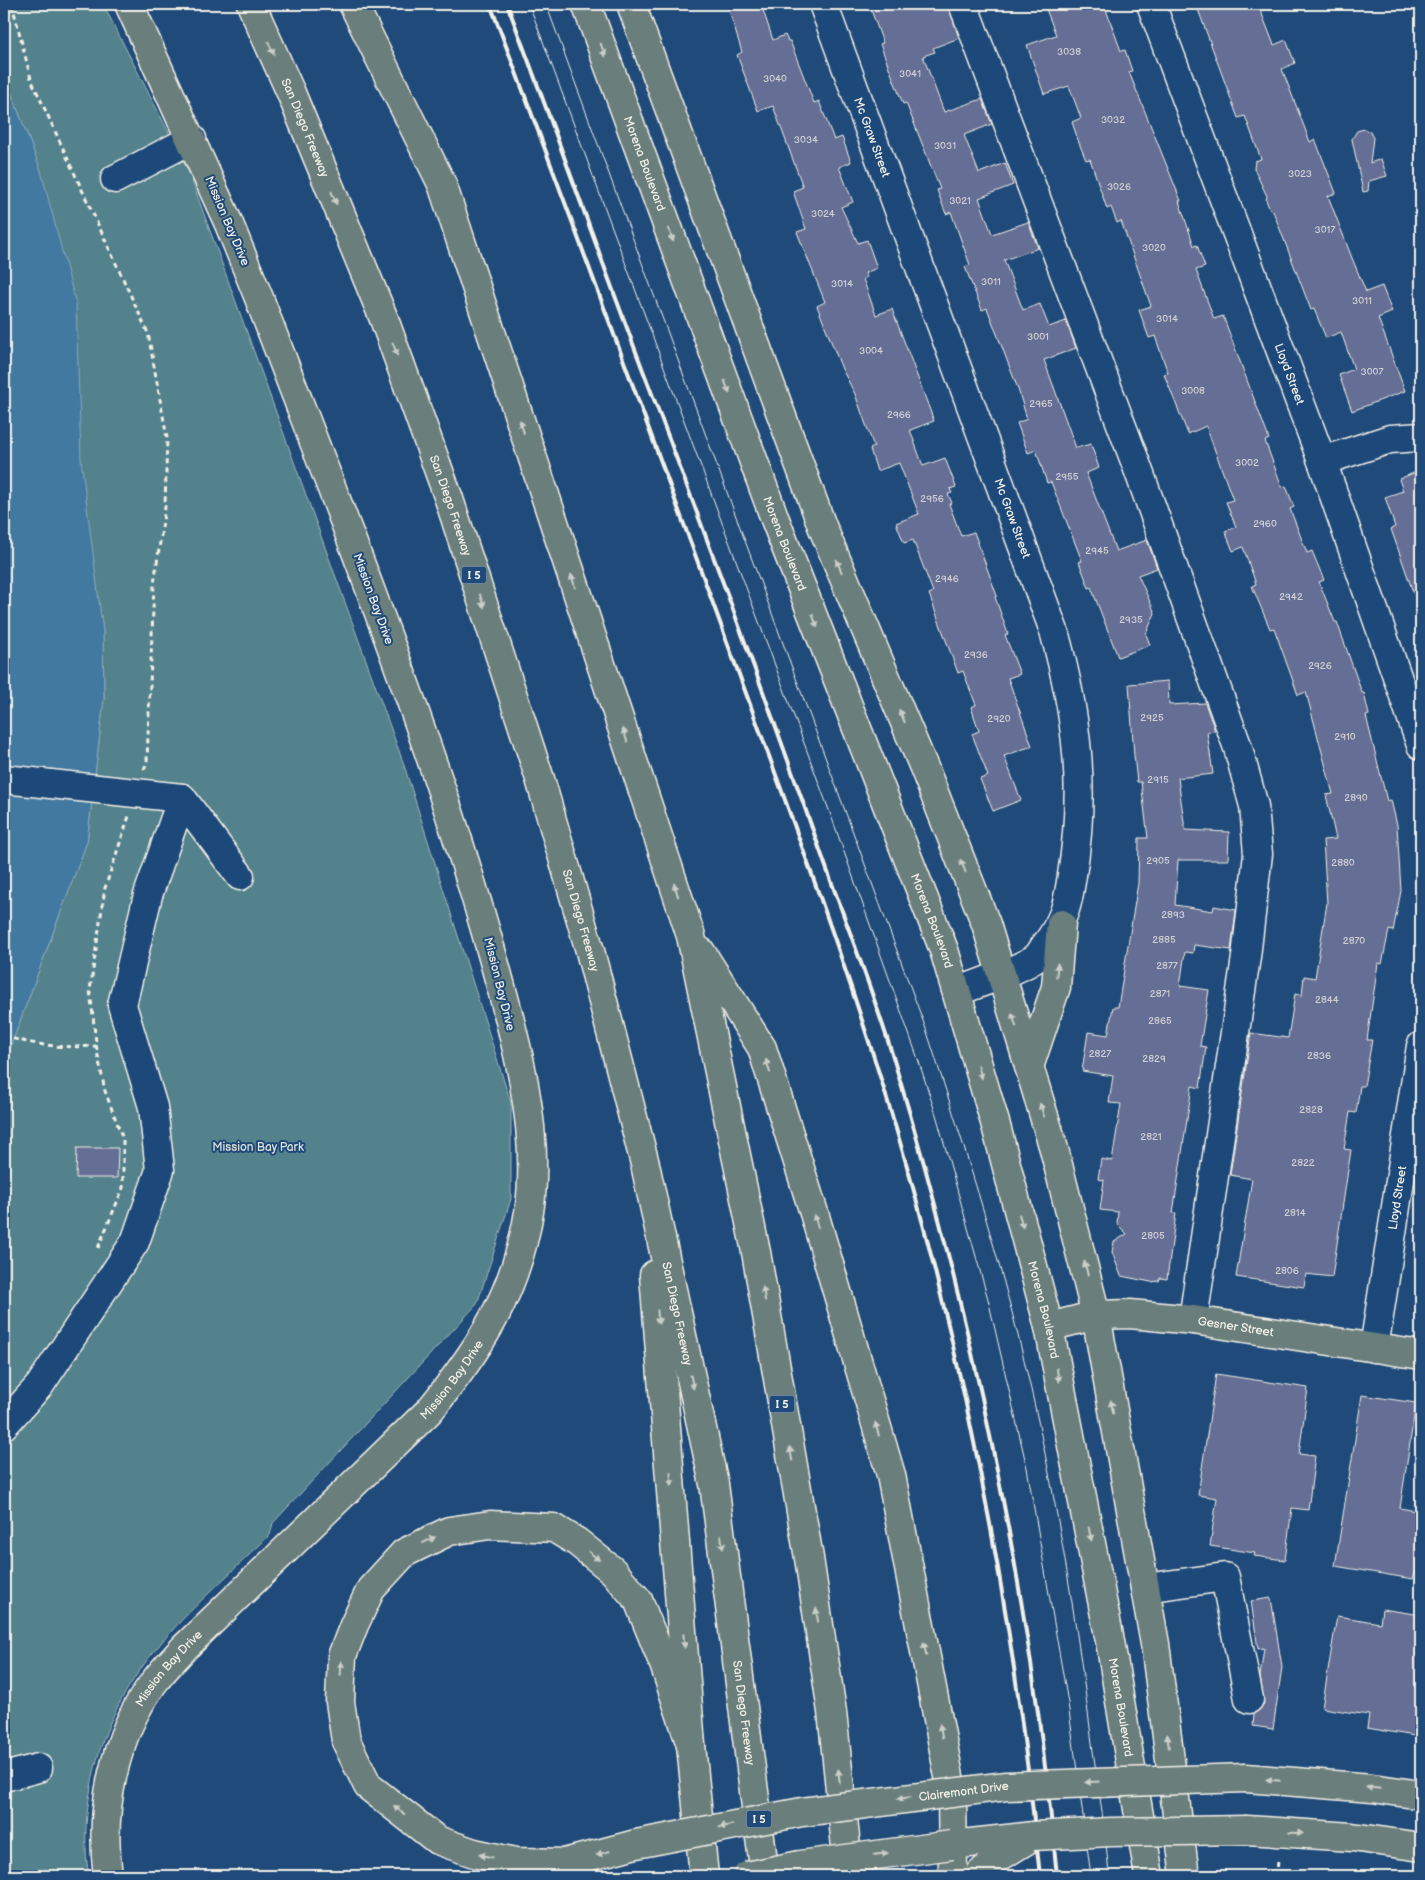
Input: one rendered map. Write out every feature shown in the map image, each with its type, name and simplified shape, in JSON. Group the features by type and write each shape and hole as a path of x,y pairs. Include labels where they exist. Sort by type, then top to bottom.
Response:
{"main road":[{"name":"Mission Bay Drive","path":"108,1876 106,1825 109,1797 118,1756 130,1722 144,1698 153,1683 184,1647 429,1411 463,1369 491,1326 511,1282 530,1212 532,1167 527,1098 504,997 470,876 439,778 258,298 192,139 129,4"},
{"name":"San Diego Freeway","path":"251,4 291,92 384,319 449,499 540,779 590,951 645,1164 714,1484 765,1876"},
{"name":"I 5","path":"352,4 442,184 691,936 756,1252 809,1558 832,1712 850,1876"},
{"name":"Morena Boulevard","path":"586,4 776,522 944,950 957,992 996,1126 1049,1327 1110,1641 1149,1876"},
{"path":"631,4 822,526 925,770 986,924 1055,1154 1096,1316 1156,1644 1185,1876"},
{"path":"1029,1067 1056,987 1061,924"},
{"path":"691,936 762,1048 814,1213 891,1475 952,1792 953,1876"},
{"path":"645,1164 704,1876"},
{"name":"Gesner Street","path":"1049,1327 1096,1316 1130,1314 1194,1320 1421,1355"},
{"path":"569,1863 516,1862 474,1853 437,1840 368,1786 346,1741 340,1702 342,1656 354,1625 372,1589 404,1553 449,1531 490,1525 554,1528 577,1542 613,1571 638,1600 666,1667 692,1745"},
{"name":"Clairemont Drive","path":"515,1876 636,1844 802,1812 1015,1785 1246,1778 1372,1788 1421,1795"},
{"path":"747,1876 800,1865 952,1845 1032,1836 1111,1832 1247,1830 1352,1837 1421,1847"},
{"path":"978,1876 996,1860 1032,1836"}],"street":[{"name":"Mc Graw Street","path":"823,4 1054,631 1065,671 1080,784 1078,841 1068,899 1061,924 1036,957 1000,975 957,992"},
{"path":"963,4 1138,469 1234,739 1254,806 1258,854 1246,957 1194,1320"},
{"name":"Lloyd Street","path":"1151,4 1322,461 1421,745"},
{"path":"116,179 192,139"},
{"path":"1322,461 1390,439 1421,437"},
{"path":"4,779 182,798 240,876"},
{"path":"4,1425 40,1385 135,1242 160,1170 153,1107 122,1005 148,895 182,798"},
{"name":"Lloyd Street","path":"1374,1348 1421,1046"},
{"path":"1145,1588 1225,1577 1249,1698"},
{"path":"4,1777 38,1768"}],"path":[{"path":"12,4 31,79 148,334 167,438 165,507 154,584 147,762 105,888 90,990 96,1046 105,1091 123,1139 123,1188 97,1252"},
{"path":"4,1036 33,1045 59,1048 96,1046"},
{"path":"1277,1876 1278,1859"}],"green space":[{"name":"Mission Bay Park","path":"4,4 103,4 188,170 403,762 511,1103 511,1199 477,1304 273,1523 270,1535 182,1620 156,1649 133,1680 114,1713 100,1750 90,1793 86,1835 86,1856 89,1876 4,1876 4,1064 87,842 104,699 103,632 41,171 4,74"}],"water":[{"path":"4,74 41,171 76,304 81,459 103,632 104,699 87,842 4,1064"}],"building":[{"path":"727,4 761,4 773,40 785,35 788,41 790,41 814,103 819,101 834,140 842,137 851,162 839,167 853,202 841,207 858,243 867,240 877,268 865,273 867,277 863,279 876,315 892,309 934,421 910,430 923,466 945,458 956,487 950,489 952,493 948,494 952,503 949,504 961,536 974,532 997,596 995,597 1008,634 1005,635 1020,674 1008,678 1032,746 1004,756 1021,800 993,811 980,779 988,776 972,734 979,731 971,707 976,705 963,671 958,673 929,594 933,592 913,540 904,543 896,523 919,514 899,463 877,471 870,449 874,447 855,394 842,369 817,306 825,302 797,232 806,229 793,191 803,187 773,106 758,111 737,55 742,52"},
{"path":"869,4 948,4 959,38 933,48 935,52 923,56 944,112 982,99 992,124 964,135 979,173 1005,163 1013,185 979,198 992,234 1028,222 1038,248 1004,260 1023,310 1040,304 1049,327 1066,321 1076,348 1044,360 1076,448 1091,444 1099,468 1086,473 1116,551 1147,540 1157,568 1138,575 1155,613 1146,634 1150,645 1118,657 1091,587 1089,588 1079,562 1082,561 1051,482 1047,483 1036,450 1028,453 1017,423 1027,419 1018,389 987,308 982,310 965,267 970,265 951,212 946,214 937,190 940,189 906,103 903,104 880,44 883,43"},
{"path":"1044,4 1104,4 1121,51 1125,50 1132,71 1129,72 1181,201 1179,201 1194,246 1197,245 1205,267 1196,270 1214,319 1223,316 1269,439 1265,441 1282,487 1286,486 1294,507 1290,509 1307,553 1312,551 1324,580 1319,582 1335,622 1337,622 1362,693 1364,693 1369,715 1366,716 1387,801 1391,800 1397,825 1401,891 1393,931 1389,930 1382,964 1378,963 1367,1040 1372,1040 1364,1086 1360,1086 1356,1113 1350,1112 1344,1149 1351,1150 1332,1277 1306,1274 1304,1287 1236,1277 1252,1179 1230,1175 1251,1033 1288,1038 1295,994 1302,995 1304,976 1315,978 1327,903 1323,840 1336,839 1326,795 1333,794 1306,692 1298,695 1274,628 1270,629 1252,586 1256,584 1243,547 1233,551 1225,531 1236,527 1226,502 1233,500 1206,426 1188,434 1164,374 1168,373 1155,336 1149,338 1139,310 1151,306 1121,221 1117,223 1111,207 1107,209 1090,159 1086,160 1079,143 1072,122 1081,118 1069,86 1044,94 1027,45 1056,35"},
{"path":"1196,4 1258,4 1274,45 1286,40 1295,63 1282,69 1310,142 1315,139 1336,193 1328,196 1366,292 1382,286 1392,312 1378,318 1405,391 1352,411 1339,375 1354,369 1341,332 1326,338 1314,309 1311,310 1273,211 1270,210 1266,200 1267,196 1254,169 1255,161 1261,159 1245,116 1238,118"},
{"path":"1364,129 1370,132 1373,138 1370,163 1381,159 1387,176 1369,181 1368,191 1363,192 1352,139 1357,131"},
{"path":"1416,472 1421,485 1421,606 1418,606 1391,529 1395,527 1385,497 1403,491 1399,479"},
{"path":"1168,681 1169,705 1205,703 1215,731 1207,732 1213,774 1178,778 1185,830 1229,832 1228,860 1178,860 1175,905 1213,911 1214,906 1236,910 1231,950 1194,945 1193,953 1185,952 1180,986 1209,990 1200,1046 1206,1047 1200,1088 1192,1086 1173,1213 1176,1213 1167,1279 1160,1278 1159,1281 1151,1282 1121,1276 1112,1252 1114,1242 1127,1234 1117,1224 1118,1212 1100,1210 1104,1180 1098,1179 1101,1159 1112,1161 1121,1104 1109,1103 1113,1076 1082,1071 1088,1032 1108,1035 1113,1007 1118,1007 1138,883 1139,838 1148,838 1141,782 1137,782 1129,684"},
{"path":"77,1148 118,1148 117,1178 76,1178"},
{"path":"1216,1374 1308,1388 1299,1454 1315,1456 1308,1510 1292,1508 1285,1560 1254,1556 1255,1553 1210,1546 1217,1498 1198,1495"},
{"path":"1362,1395 1416,1403 1400,1508 1421,1512 1421,1573 1415,1572 1413,1579 1335,1566"},
{"path":"1271,1598 1282,1667 1273,1729 1253,1726 1254,1713 1264,1704 1260,1676 1264,1648 1258,1649 1251,1601"},
{"path":"1382,1609 1421,1615 1421,1737 1367,1728 1369,1715 1322,1708 1337,1616 1380,1623"}],"tram line":[{"path":"529,4 833,821 918,1059 937,1118 988,1299 1027,1468 1068,1703 1091,1876"},
{"path":"546,4 926,1029 976,1185 1018,1337 1057,1513 1077,1632 1109,1876"}],"railway":[{"path":"490,4 611,326 834,936 904,1154 944,1308 980,1469 995,1550 1020,1712 1040,1876"},
{"path":"507,4 756,672 893,1057 949,1259 974,1360 996,1463 1032,1669 1046,1772 1057,1876"}]}
